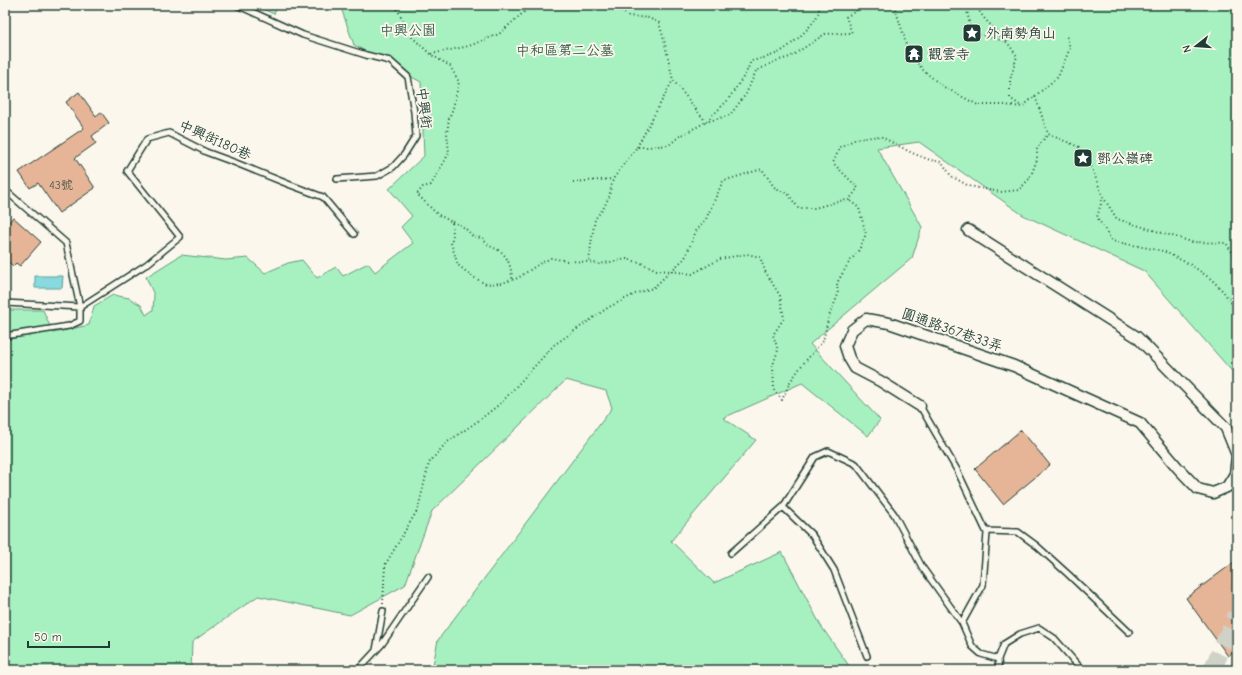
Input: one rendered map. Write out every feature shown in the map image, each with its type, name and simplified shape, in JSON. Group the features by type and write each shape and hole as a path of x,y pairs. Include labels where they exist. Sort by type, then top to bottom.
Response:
{"street":[{"name":"圓通路367巷33弄","path":"920,406 880,381 855,368 849,358 845,346 852,330 866,319 889,323 1014,366 1140,423 1198,489 1213,493 1227,487 1235,474 1237,455 1226,428 1137,337 968,230"}],"lane":[{"name":"中興街","path":"236,5 302,35 366,55 390,60 408,77 414,112 416,136 404,155 393,167 378,176 337,179"},
{"name":"中興街180巷","path":"80,307 147,264 180,237 127,171 147,139 169,133 206,152 323,197 354,234"},
{"path":"5,190 66,243 80,307 80,321 69,326 5,336"},
{"path":"5,303 80,307"},
{"name":"圓通路367巷33弄","path":"920,406 957,470 988,533 983,585 962,623"},
{"path":"732,553 783,507 815,457 828,451 856,464 894,514 922,567 962,623 972,646 981,654 998,659"},
{"path":"783,507 812,535 834,570 867,656"},
{"path":"986,530 1018,532 1037,546 1070,575 1129,632"},
{"path":"358,670 382,644 428,577"},
{"path":"376,651 383,611"},
{"path":"999,670 998,659 1004,644 1020,634 1039,628 1054,638 1082,670"}],"path":[{"path":"395,5 412,36 430,54 450,66 459,82 449,118 447,133 449,153 431,185 423,187 417,194 437,214 461,225 473,237 483,238 487,245 502,252 510,266 512,280"},
{"path":"430,54 469,46 499,34 532,5"},
{"path":"611,5 621,10 628,16 649,18 659,23 673,80 706,122"},
{"path":"706,122 727,101 746,73 751,61 779,52 790,45 804,33 813,21 819,12 818,5"},
{"path":"637,147 648,148 668,146 680,136 706,122 730,115 746,94 756,71 776,61 790,57 825,34 852,32 846,17 865,5"},
{"path":"894,5 907,50 924,71 942,86 978,105 1004,104 1022,107 1058,77 1070,48 1066,34"},
{"path":"966,5 971,32 1007,42"},
{"path":"975,5 984,18 1007,42 1016,56 1010,80 1010,98 1022,107"},
{"path":"589,262 595,219 603,209 609,197 613,179 637,147 673,80"},
{"path":"1035,96 1048,134 1079,146 1091,166 1103,197 1117,219 1192,242 1226,243 1237,259"},
{"path":"850,200 858,188 833,163 840,147 856,139 880,136 912,153 930,160 942,162 951,176 969,186 1000,192 1019,190 1030,178 1036,160 1037,148 1048,134"},
{"path":"383,611 386,566 418,509 428,463 446,444 501,403 554,345 609,307 653,288 685,258 696,231 706,219 723,181 762,169 774,187 789,195 798,208 814,208 850,200"},
{"path":"573,182 613,179"},
{"path":"1103,197 1097,217 1112,241 1163,251 1191,265 1211,279 1223,291 1237,311"},
{"path":"452,222 453,235 451,243 458,265 486,284 502,283 518,278 551,258 599,264 626,259 641,263 657,270 692,274 720,259 747,254 760,256 765,271 780,296 784,318 773,335 778,350 773,365 774,390 782,400 790,382 802,365 823,341 829,316 838,295 837,284 848,264 859,250 866,234 858,208 850,200"}],"green space":[{"path":"254,5 278,5 274,14"},
{"path":"340,5 1237,5 1237,377 1144,271 1023,215 919,142 877,148 922,227 912,258 810,344 880,420 868,436 802,383 723,418 756,440 671,541 714,583 782,552 821,626 852,670 432,670 438,640 612,408 606,391 566,380 432,511 405,585 350,615 258,596 192,642 191,670 5,670 5,310 43,310 53,333 89,325 94,306 113,295 129,298 141,305 146,315 153,310 154,295 146,277 181,255 226,260 248,258 265,273 288,263 302,260 317,278 336,267 343,276 368,263 375,272 413,243 401,227 412,216 389,189 424,156 421,82 354,45"}],"water":[{"path":"35,276 63,276 62,288 35,288"}],"building":[{"path":"79,92 96,116 101,112 109,123 92,136 96,143 75,158 95,188 59,213 38,183 30,188 19,172 84,128 66,102"},
{"path":"13,217 41,242 20,266 16,263 13,266 5,259 5,227"},
{"path":"1021,430 1050,465 1003,504 975,469"},
{"path":"1237,560 1237,649 1228,656 1186,598"}],"tunnel":[{"path":"1212,670 1237,615"}],"place":[{"name":"外南勢角山","path":"972,33"},
{"name":"觀雲寺","path":"914,54"},
{"name":"鄧公嶺碑","path":"1083,158"}],"park label":[{"name":"中興公園","path":"408,30"},
{"name":"中和區第二公墓","path":"565,50"}]}
